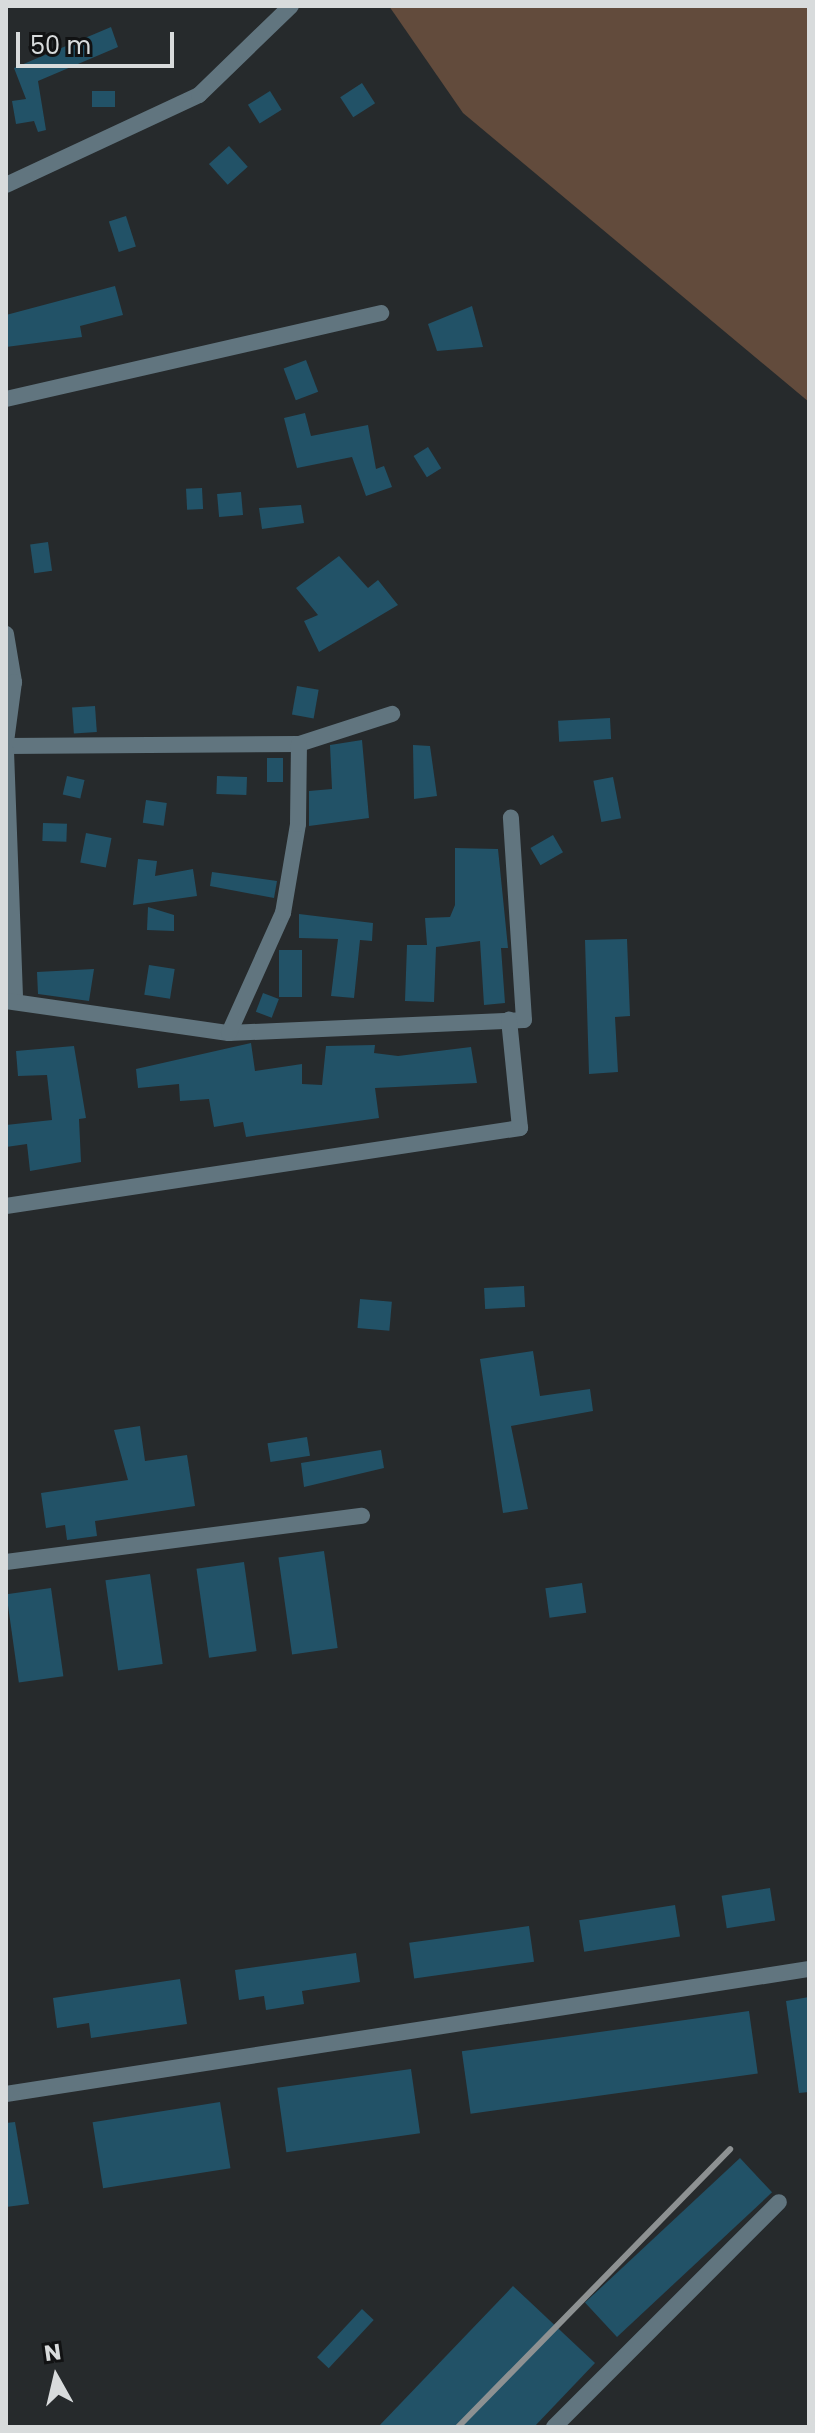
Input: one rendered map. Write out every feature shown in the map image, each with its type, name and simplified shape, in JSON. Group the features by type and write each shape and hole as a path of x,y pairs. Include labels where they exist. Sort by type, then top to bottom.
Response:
{"street":[{"path":"6,185 199,95 291,6"},
{"path":"6,399 381,313"},
{"path":"6,634 14,682 6,746 11,1001 229,1033 524,1020 511,817"},
{"path":"6,746 299,744 392,714"},
{"path":"229,1033 283,913 298,824 299,744"},
{"path":"6,1206 520,1128 509,1020"},
{"path":"6,1562 362,1516"},
{"path":"6,2094 809,1969"},
{"path":"554,2427 779,2202"}],"shaded area":[{"path":"389,6 809,6 809,402 463,113"}],"building":[{"path":"111,27 118,47 38,81 46,130 38,132 34,121 16,124 12,101 26,99 14,68"},
{"path":"362,83 375,103 353,117 340,97"},
{"path":"92,91 115,91 115,107 92,107"},
{"path":"270,91 282,110 260,123 248,105"},
{"path":"229,146 248,167 228,185 209,164"},
{"path":"126,216 136,246 119,252 109,222"},
{"path":"115,286 123,315 80,326 82,337 6,347 6,315"},
{"path":"472,306 483,347 437,351 428,324"},
{"path":"306,360 318,392 296,400 284,369"},
{"path":"305,413 311,436 368,425 376,469 384,466 392,487 366,496 352,457 297,468 284,418"},
{"path":"428,447 441,468 427,477 414,456"},
{"path":"202,488 203,509 187,510 186,489"},
{"path":"241,492 243,515 219,517 217,494"},
{"path":"301,505 304,523 262,529 259,508"},
{"path":"48,542 52,571 34,573 30,545"},
{"path":"339,556 368,588 378,580 398,605 319,652 304,621 318,615 296,588"},
{"path":"297,686 319,690 314,718 292,715"},
{"path":"95,706 97,732 74,734 72,708"},
{"path":"610,718 611,739 559,742 558,721"},
{"path":"362,740 369,818 309,826 309,791 332,789 330,745"},
{"path":"413,745 430,746 437,796 414,799"},
{"path":"267,758 283,758 283,782 267,782"},
{"path":"67,776 85,780 80,799 63,795"},
{"path":"217,776 247,777 246,795 216,794"},
{"path":"613,777 621,818 601,822 593,781"},
{"path":"146,800 167,803 164,826 143,823"},
{"path":"43,823 67,824 66,842 42,841"},
{"path":"86,833 112,838 106,867 80,862"},
{"path":"553,835 563,852 540,865 530,848"},
{"path":"455,848 498,849 508,948 501,948 505,1003 484,1005 480,941 436,947 434,1002 405,1001 407,945 427,945 425,918 450,917 455,905"},
{"path":"138,859 157,861 155,876 193,869 197,896 133,905"},
{"path":"212,872 277,881 274,898 210,886"},
{"path":"148,907 174,915 174,931 147,930"},
{"path":"299,914 373,923 372,941 360,940 354,998 331,996 338,939 299,938"},
{"path":"627,939 630,1016 615,1017 618,1072 589,1074 585,940"},
{"path":"279,950 302,950 302,997 279,997"},
{"path":"149,965 175,969 170,999 144,995"},
{"path":"94,969 89,1001 38,994 37,972"},
{"path":"263,993 279,999 272,1018 256,1012"},
{"path":"251,1043 255,1071 302,1064 302,1084 322,1085 326,1046 375,1045 374,1053 398,1056 471,1047 477,1083 375,1088 379,1118 246,1137 243,1122 214,1127 209,1099 180,1101 179,1084 138,1088 136,1069"},
{"path":"74,1046 86,1118 79,1119 81,1162 30,1171 27,1144 6,1147 6,1125 52,1120 47,1075 18,1076 16,1051"},
{"path":"524,1286 525,1307 485,1309 484,1288"},
{"path":"360,1299 392,1302 389,1331 357,1328"},
{"path":"533,1351 540,1396 590,1389 593,1411 511,1426 528,1509 503,1513 480,1359"},
{"path":"140,1426 145,1461 187,1455 195,1506 95,1521 97,1536 67,1540 65,1525 46,1528 41,1493 128,1480 114,1430"},
{"path":"307,1437 310,1456 270,1462 267,1443"},
{"path":"381,1450 384,1468 304,1487 301,1463"},
{"path":"324,1551 338,1648 292,1654 278,1557"},
{"path":"244,1562 257,1651 209,1658 196,1569"},
{"path":"150,1574 163,1664 118,1670 105,1580"},
{"path":"582,1583 586,1613 550,1618 545,1588"},
{"path":"51,1588 63,1676 19,1682 6,1594"},
{"path":"770,1888 775,1921 727,1928 722,1896"},
{"path":"675,1905 680,1937 584,1952 579,1920"},
{"path":"529,1926 534,1962 414,1978 409,1943"},
{"path":"356,1953 360,1982 302,1991 304,2004 266,2010 264,1996 239,2000 235,1970"},
{"path":"180,1979 187,2024 91,2038 89,2023 57,2028 53,1998"},
{"path":"809,1997 809,2092 799,2093 786,2001"},
{"path":"749,2011 758,2073 471,2114 462,2051"},
{"path":"411,2069 420,2133 286,2152 277,2088"},
{"path":"220,2102 230,2168 103,2188 93,2122"},
{"path":"15,2122 29,2204 6,2207 6,2123"},
{"path":"740,2158 772,2192 617,2337 585,2303"},
{"path":"513,2286 595,2363 534,2427 378,2427"},
{"path":"362,2309 374,2320 329,2368 317,2357"}],"railway":[{"path":"458,2427 730,2149"}]}
